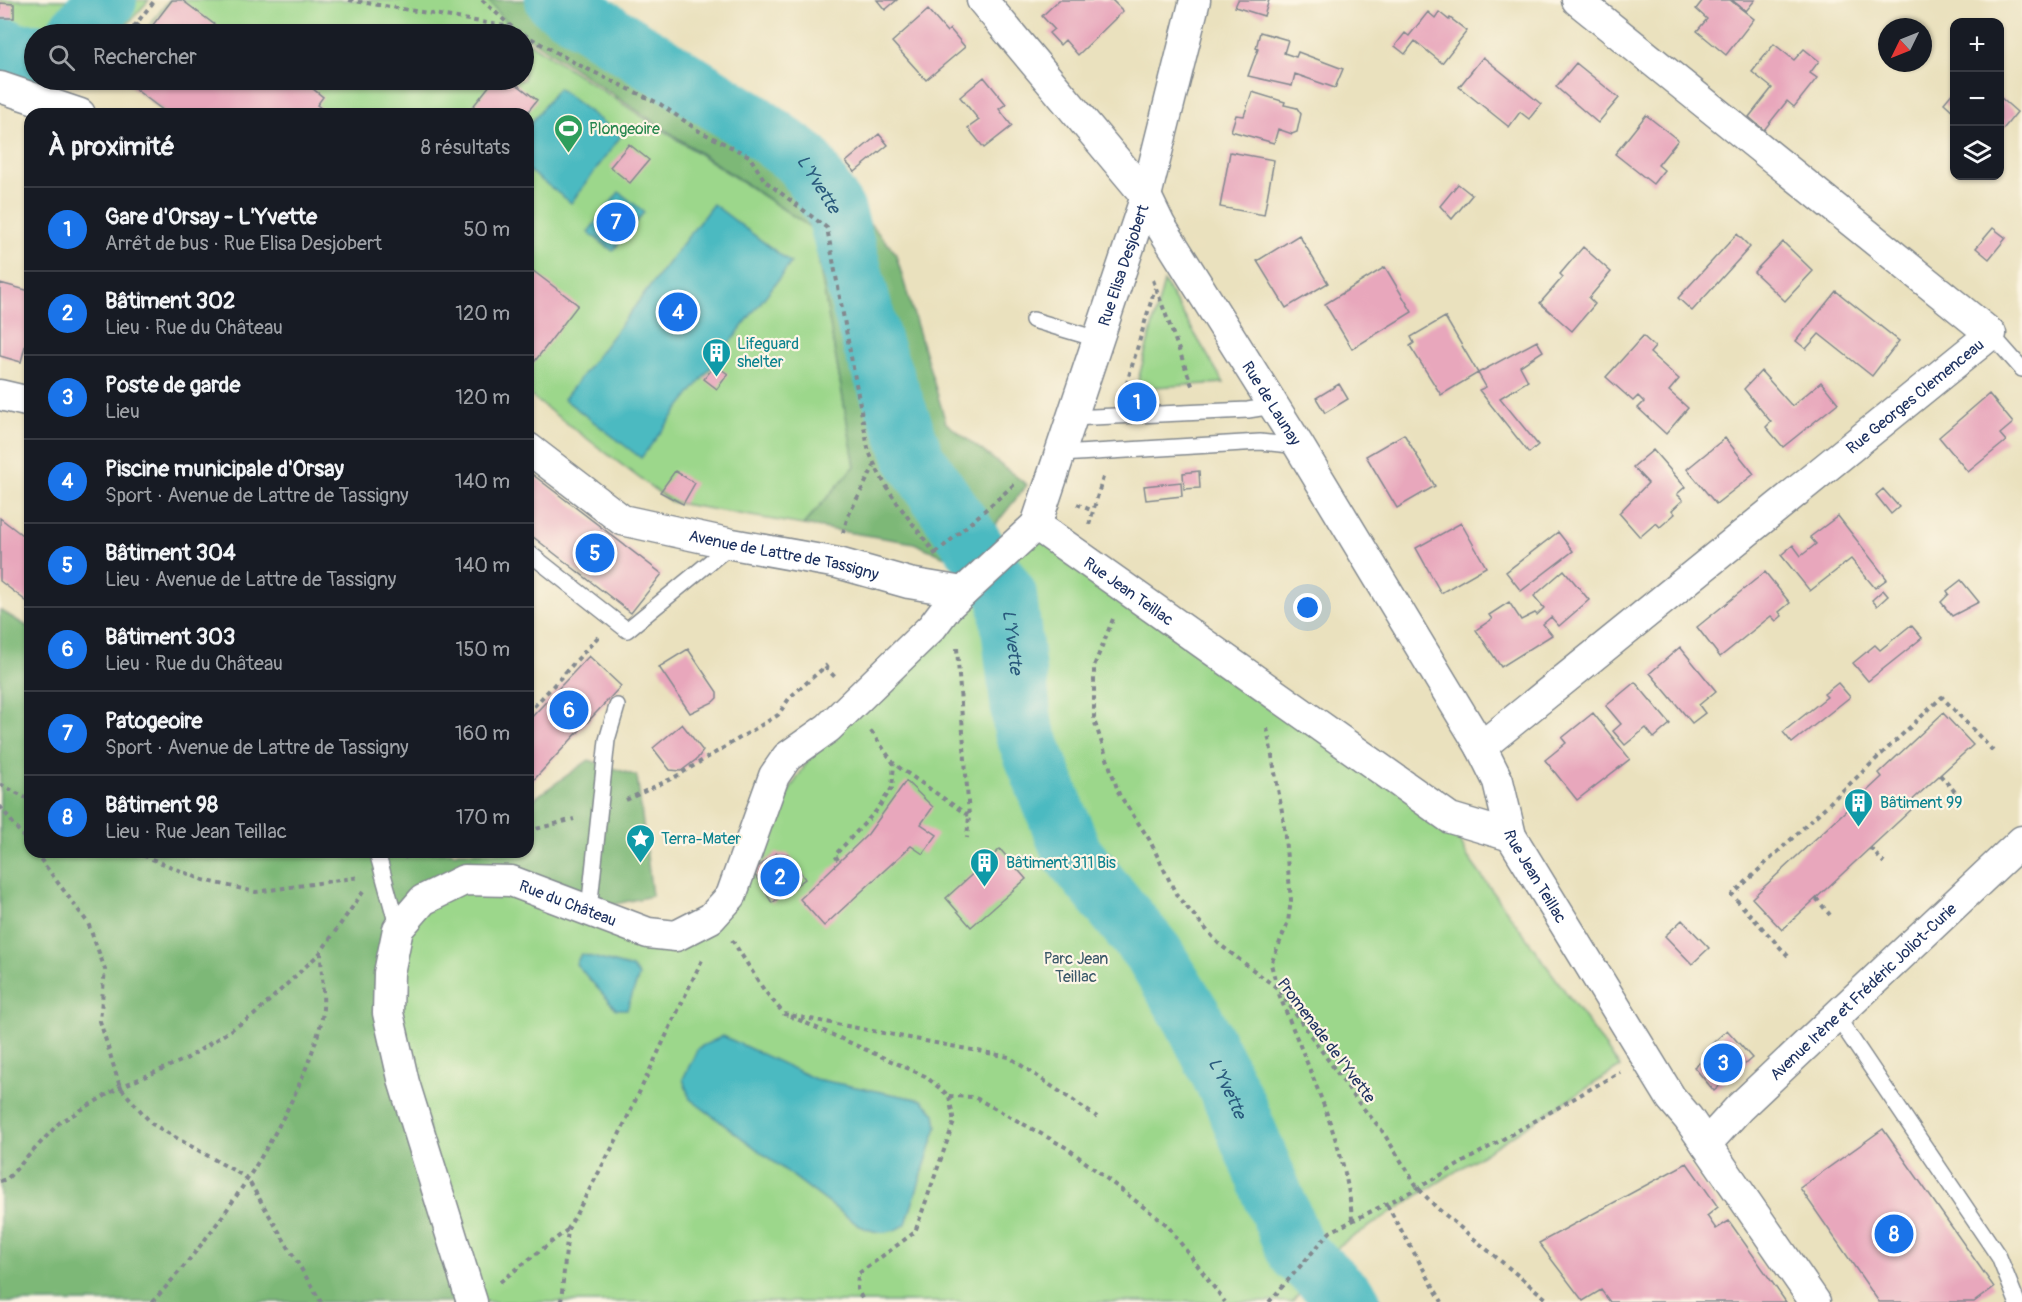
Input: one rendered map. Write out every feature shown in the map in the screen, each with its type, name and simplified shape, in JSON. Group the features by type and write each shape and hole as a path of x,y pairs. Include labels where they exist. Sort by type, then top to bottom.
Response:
{"street":[{"name":"Rue de Launay","path":"982,0 1146,196 1160,225 1299,446 1481,747 1498,781 1511,836"},
{"name":"Rue Elisa Desjobert","path":"1028,531 1061,454 1146,196 1195,0"},
{"name":"Rue Georges Clemenceau","path":"1481,747 1991,334 1577,0"},
{"path":"0,87 62,108"},
{"path":"0,395 24,401"},
{"name":"Avenue de Lattre de Tassigny","path":"534,453 622,520 732,544 838,563 955,599"},
{"path":"955,599 1028,531"},
{"name":"Rue Jean Teillac","path":"1028,531 1450,818 1511,836 1657,1077 1815,1302"},
{"name":"Rue du Château","path":"483,1294 404,1083 388,1013 389,973 398,929 423,900 464,880 511,881 648,933 676,936 711,918 731,896 774,776 787,757 828,728 932,627 955,599"},
{"name":"Avenue Irène et Frédéric Joliot-Curie","path":"1706,1144 1739,1108 2022,841"}],"lane":[{"path":"1033,320 1097,339"},
{"path":"1991,334 2022,369"},
{"path":"1071,418 1248,410 1273,406"},
{"path":"1061,454 1260,442 1299,446"},
{"path":"534,557 627,630 732,544"},
{"path":"589,910 602,809 607,740 617,706"},
{"path":"379,858 398,929"},
{"path":"1837,1017 1999,1257 2017,1302"}],"path":[{"path":"136,24 155,0"},
{"path":"349,0 494,24"},
{"path":"482,0 509,24"},
{"path":"534,40 577,64 660,104 699,131 748,156 765,181 827,228 867,448 891,496 936,553 1023,477"},
{"path":"1153,277 1194,389"},
{"path":"1125,388 1155,287"},
{"path":"842,537 848,516 874,466"},
{"path":"1075,503 1093,511 1105,470"},
{"path":"955,599 969,816 967,838"},
{"name":"Promenade de l'Yvette","path":"1118,611 1094,666 1094,720 1119,794 1149,839 1177,896 1219,944 1277,988 1358,1102 1381,1129 1418,1188 1437,1208 1550,1302"},
{"path":"534,706 603,631"},
{"path":"602,809 675,777 778,715 790,697 827,665"},
{"path":"1788,956 1732,895 1942,697 1996,754"},
{"path":"866,724 894,764 969,816"},
{"path":"1267,727 1283,817 1291,900 1288,922 1271,964 1277,988 1340,1152 1351,1204 1352,1221"},
{"path":"838,860 835,855 876,811 892,788 894,764"},
{"path":"1940,775 1956,793"},
{"path":"0,784 24,797"},
{"path":"0,806 24,838"},
{"path":"534,830 570,821"},
{"path":"1870,848 1884,863"},
{"path":"39,858 88,923 105,969 100,1021 120,1087 152,1125 247,1178 321,1302"},
{"path":"150,858 203,880 256,892 364,876"},
{"path":"0,1181 6,1179 59,1123 120,1087 186,1059 254,1015 321,953 369,883"},
{"path":"1816,898 1830,915"},
{"path":"727,933 764,990 784,1014 925,1076 949,1096 974,1097 1068,1148 1167,1225 1225,1302"},
{"path":"152,1302 183,1269 247,1178 293,1103 322,1020 321,953"},
{"path":"561,1302 568,1229 620,1134 704,955"},
{"path":"784,1014 1009,1057 1097,1117"},
{"path":"1269,1302 1330,1232 1418,1188 1626,1069"},
{"path":"864,1302 857,1289 858,1275 915,1232 954,1122 949,1096"},
{"path":"1387,1205 1442,1302"},
{"path":"483,1294 568,1229"}],"green space":[{"path":"0,0 149,0 128,24 24,24 24,56 0,45"},
{"path":"169,0 488,0 508,24 151,24"},
{"path":"488,0 583,0 705,75 810,155 895,252 946,423 1027,485 963,565 914,543 803,525 855,466 813,229 534,41 534,24 508,24"},
{"path":"534,46 813,229 855,466 803,525 671,502 534,399 534,108 160,108 137,90 534,90"},
{"path":"1164,282 1224,383 1136,388"},
{"name":"Parc Jean Teillac","path":"1038,535 1450,818 1467,856 1620,1067 1340,1245 1292,1302 472,1302 389,973 423,900 464,880 675,936 711,918 828,728"},
{"path":"0,610 24,624 24,858 534,858 534,799 589,760 637,776 652,896 589,910 511,881 423,900 389,973 472,1302 0,1302"}],"water":[{"name":"Plongeoire","path":"558,88 621,136 571,203 534,175 534,119"},
{"path":"619,192 644,212 613,251 588,232"},
{"path":"713,204 791,263 641,458 564,399"},
{"path":"581,954 632,968 639,976 627,1009 616,1009 576,964"},
{"path":"723,1036 815,1079 922,1100 935,1114 937,1127 906,1224 888,1232 871,1230 858,1225 690,1099 683,1079 698,1048"}],"building":[{"path":"172,0 182,0 214,24 154,24"},
{"path":"877,0 897,0 885,10"},
{"path":"1059,0 1112,0 1123,11 1078,55 1065,40 1060,45 1049,33 1054,29 1042,16"},
{"path":"1238,0 1269,0 1264,16 1235,7"},
{"path":"1703,0 1730,0 1754,19 1726,55 1697,31 1707,19 1696,9"},
{"path":"1732,0 1755,0 1746,11"},
{"path":"0,3 14,4 14,18 0,18"},
{"path":"928,10 947,32 950,29 965,47 926,80 892,42"},
{"path":"1428,12 1435,18 1439,12 1467,31 1442,63 1415,41 1405,54 1395,46 1405,33 1409,36"},
{"path":"1260,32 1288,40 1284,53 1296,57 1298,52 1343,69 1335,88 1295,74 1292,86 1248,76 1258,49 1256,48"},
{"path":"1774,44 1794,60 1804,49 1819,61 1810,73 1817,78 1794,107 1787,101 1764,130 1749,117 1772,88 1752,72"},
{"path":"1483,57 1541,104 1529,119 1520,112 1509,127 1459,87"},
{"path":"1576,63 1619,98 1598,123 1556,87"},
{"path":"984,77 1006,104 999,109 1012,126 984,148 968,128 979,120 960,97"},
{"path":"136,90 314,90 323,97 317,105 321,108 160,108"},
{"path":"486,90 524,90 537,100 531,108 472,108"},
{"path":"1252,92 1297,108 1301,114 1297,132 1292,134 1278,129 1274,143 1231,131 1236,115 1244,116"},
{"path":"1950,96 1950,108 1944,103"},
{"path":"2004,101 2017,112 2004,128"},
{"path":"1646,115 1678,140 1658,165 1664,170 1653,184 1615,154"},
{"path":"879,134 888,145 855,172 846,162"},
{"path":"629,144 649,160 630,183 610,167"},
{"path":"1230,152 1274,160 1264,215 1220,207"},
{"path":"1458,184 1472,195 1452,219 1440,206"},
{"path":"1993,228 2006,238 1989,259 1976,248"},
{"path":"1737,234 1750,247 1692,311 1678,298"},
{"path":"1299,235 1328,283 1286,308 1257,261"},
{"path":"1783,242 1813,271 1785,301 1754,272"},
{"path":"1583,247 1611,272 1589,298 1595,304 1572,331 1540,303 1563,277 1560,274"},
{"path":"1385,267 1412,312 1352,349 1325,304"},
{"path":"534,272 578,305 534,362"},
{"path":"0,283 24,289 24,350 21,362 0,356"},
{"path":"1836,291 1899,341 1872,376 1819,334 1806,349 1796,341"},
{"path":"1445,317 1478,373 1441,395 1410,346 1414,343 1411,337"},
{"path":"1643,336 1655,347 1650,353 1679,379 1669,391 1688,408 1666,434 1638,408 1644,402 1638,396 1633,401 1606,377"},
{"path":"1537,341 1543,351 1520,366 1528,381 1500,398 1538,445 1529,453 1479,390 1486,387 1478,373"},
{"name":"Lifeguard shelter","path":"715,365 728,374 717,389 704,379"},
{"path":"1761,371 1792,406 1821,382 1838,403 1783,447 1766,427 1771,422 1744,389"},
{"path":"1339,384 1348,399 1325,413 1316,398"},
{"path":"1989,394 2013,423 2000,434 2006,441 1968,472 1939,437"},
{"path":"1404,434 1435,486 1397,508 1366,456"},
{"path":"1725,438 1754,474 1716,504 1687,469"},
{"path":"1653,450 1685,487 1677,494 1683,500 1672,510 1675,514 1660,527 1656,523 1640,537 1619,513 1648,483 1633,467"},
{"path":"675,471 695,483 683,504 660,492"},
{"path":"1199,471 1200,488 1184,489 1183,473"},
{"path":"534,476 662,574 631,613 534,538"},
{"path":"1181,482 1182,496 1146,500 1144,486"},
{"path":"1883,489 1899,507 1891,514 1876,495"},
{"path":"1838,516 1887,579 1875,588 1851,559 1810,591 1781,555 1793,545 1801,556 1816,544 1810,537"},
{"path":"0,518 24,536 24,599 0,581"},
{"path":"1461,523 1486,567 1441,593 1416,548"},
{"path":"1558,532 1573,551 1521,591 1506,572"},
{"path":"1564,570 1589,600 1559,626 1551,617 1543,624 1552,635 1501,667 1476,630 1492,619 1489,615 1509,602 1521,620 1535,613 1537,615 1544,608 1534,596"},
{"path":"1765,572 1790,603 1779,612 1782,616 1776,621 1771,616 1720,657 1697,627"},
{"path":"1961,580 1979,602 1952,616 1941,602 1949,594 1947,591"},
{"path":"1883,590 1888,596 1877,606 1872,600"},
{"path":"1911,625 1922,638 1868,681 1853,663 1875,645 1880,650"},
{"path":"1680,647 1716,691 1699,705 1705,713 1692,723 1650,673"},
{"path":"688,649 717,692 717,698 713,702 690,713 659,667"},
{"path":"589,656 621,686 534,780 534,715"},
{"path":"1635,682 1670,724 1654,738 1646,728 1625,745 1613,731 1621,724 1606,706"},
{"path":"1838,683 1850,697 1792,743 1783,732 1827,697 1824,694"},
{"path":"1593,713 1630,759 1577,800 1545,760 1566,743 1562,738"},
{"name":"Bâtiment 99","path":"1943,713 1973,745 1908,804 1912,809 1782,930 1752,898 1882,777 1879,773"},
{"path":"682,724 703,751 697,759 681,771 670,770 653,748"},
{"path":"906,781 933,807 921,824 937,835 923,854 911,846 824,926 800,899 868,834"},
{"name":"Bâtiment 311 Bis","path":"1000,849 1026,879 971,927 946,898"},
{"path":"776,853 788,854 805,879 772,903 755,875 758,867"},
{"path":"1682,920 1709,948 1692,964 1665,936"},
{"path":"1727,1030 1752,1058 1714,1091 1694,1067 1706,1058 1702,1053"},
{"path":"1883,1129 1994,1287 1974,1302 1879,1302 1800,1188"},
{"path":"1687,1163 1718,1207 1707,1216 1716,1229 1729,1221 1786,1302 1610,1302 1601,1290 1583,1301 1539,1243"}],"waterway":[{"name":"L'Yvette","path":"85,24 107,0"},
{"name":"L'Yvette","path":"555,0 754,124 804,161 836,212 873,347 915,459 1007,595 1023,728 1073,855 1154,954 1193,1018 1235,1103 1296,1251 1351,1302"},
{"name":"L'Yvette","path":"0,45 17,54 24,54"}],"place":[{"name":"Plongeoire","path":"568,154"},
{"name":"Patogeoire","path":"616,222"},
{"name":"Piscine municipale d'Orsay","path":"678,312"},
{"name":"Lifeguard shelter","path":"716,378"},
{"name":"Gare d'Orsay - L'Yvette","path":"1137,402"},
{"name":"Bâtiment 304","path":"595,553"},
{"name":"Bâtiment 303","path":"569,710"},
{"name":"Bâtiment 99","path":"1859,828"},
{"name":"Terra-Mater","path":"640,864"},
{"name":"Bâtiment 302","path":"780,877"},
{"name":"Bâtiment 311 Bis","path":"985,888"},
{"name":"Poste de garde","path":"1723,1063"},
{"name":"Bâtiment 98","path":"1894,1234"}]}
